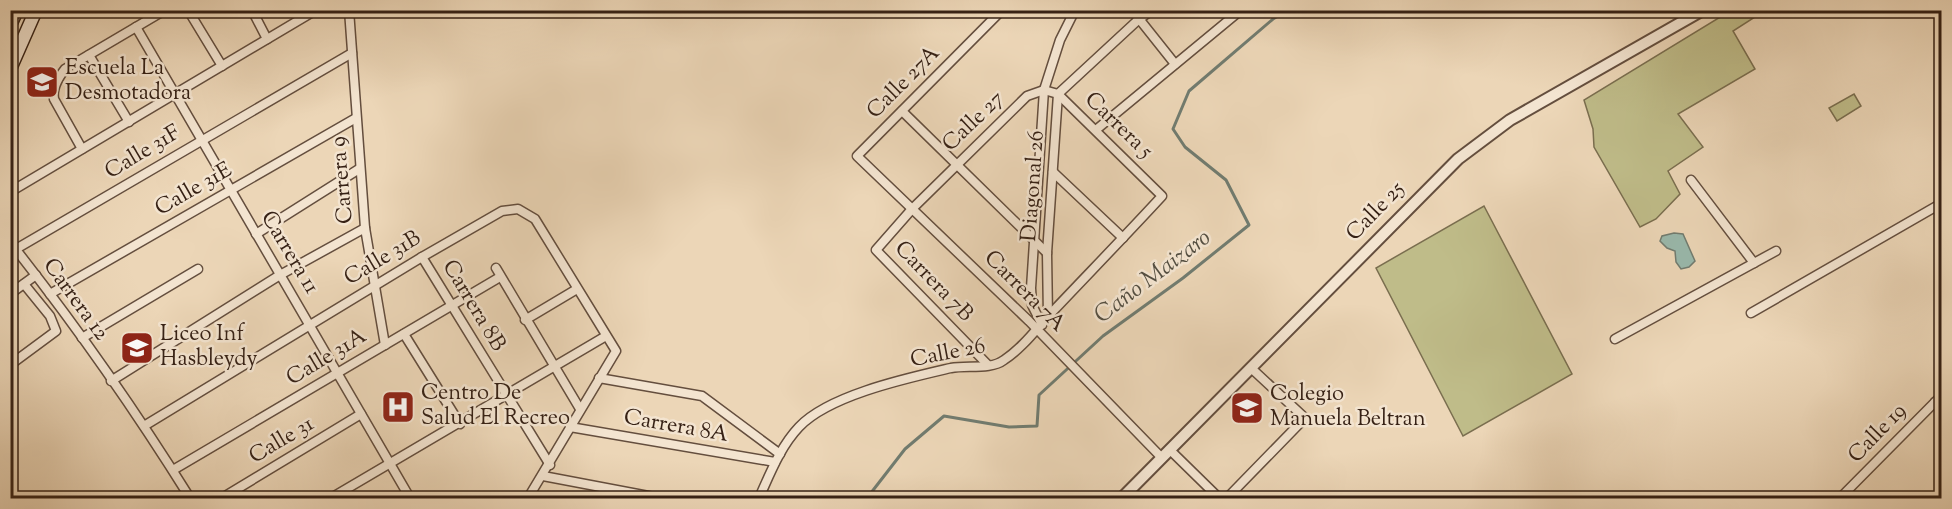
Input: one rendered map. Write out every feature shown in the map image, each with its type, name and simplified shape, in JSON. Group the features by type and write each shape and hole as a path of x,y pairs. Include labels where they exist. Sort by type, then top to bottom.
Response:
{"main road":[{"path":"10,25 17,10"},
{"path":"10,69 36,10"}],"street":[{"path":"82,149 54,96 57,82 65,69 165,10"},
{"path":"188,10 222,66"},
{"path":"252,10 267,39"},
{"path":"10,192 316,10"},
{"name":"Carrera 9","path":"349,10 365,228 373,287 385,345"},
{"name":"Calle 27A","path":"857,156 1002,10"},
{"path":"1044,90 1060,40 1075,10"},
{"path":"1132,10 1175,64"},
{"path":"1059,94 1138,20 1152,10"},
{"path":"1097,129 1241,10"},
{"name":"Calle 25","path":"1122,498 1432,182 1475,145 1510,120 1703,10"},
{"name":"Carrera 11","path":"136,27 410,498"},
{"name":"Calle 31F","path":"13,246 352,53"},
{"path":"89,55 129,122"},
{"name":"Carrera 5","path":"1044,90 1059,94 1097,129 1162,196"},
{"name":"Calle 27","path":"876,250 912,209 1027,96 1044,90"},
{"name":"Diagonal 26","path":"1039,327 1032,305 1044,90"},
{"name":"Diagonal 26","path":"1048,316 1047,253 1059,94"},
{"path":"902,111 1047,253"},
{"name":"Calle 31E","path":"50,294 356,118"},
{"name":"Carrera 7A","path":"857,156 1039,327 1060,354 1097,392 1218,498"},
{"path":"256,234 359,169"},
{"path":"1053,172 1123,238"},
{"path":"1691,180 1754,263"},
{"name":"Calle 26","path":"759,498 778,458 801,425 832,405 871,390 945,370 1004,361 1162,196"},
{"path":"1751,313 1941,204"},
{"name":"Calle 31B","path":"144,426 310,323 502,211 522,209 535,219 577,289"},
{"path":"111,381 280,275 365,228"},
{"name":"Carrera 12","path":"13,246 144,426 190,498"},
{"name":"Carrera 7B","path":"876,250 988,365"},
{"path":"1615,339 1776,251"},
{"name":"Carrera 8B","path":"422,257 550,465"},
{"path":"496,268 580,409"},
{"path":"82,338 198,269"},
{"path":"10,294 36,275"},
{"name":"Calle 31A","path":"173,470 500,277"},
{"path":"10,365 56,331 50,316 24,284"},
{"path":"525,320 577,289 616,351 580,409 550,465 528,498"},
{"path":"404,334 460,424"},
{"path":"331,498 391,465 606,336"},
{"path":"1227,498 1305,418 1251,368"},
{"path":"599,378 702,396 778,458"},
{"name":"Calle 19","path":"1840,498 1941,395"},
{"path":"1935,402 1941,413"},
{"name":"Calle 31","path":"222,498 361,414"},
{"name":"Carrera 8A","path":"570,427 778,458"},
{"path":"543,476 659,498"}],"shaded area":[{"path":"1730,11 1752,11 1755,17 1733,31 1755,69 1678,114 1703,147 1668,171 1680,194 1656,219 1640,227 1594,147 1593,129 1584,100"},
{"path":"1854,94 1861,106 1837,121 1829,108"},
{"path":"1484,206 1572,374 1463,436 1376,268"},
{"path":"1674,233 1683,234 1695,261 1689,267 1681,269 1676,262 1675,251 1667,248 1660,241 1662,236"}],"waterway":[{"name":"Caño Maizaro","path":"867,498 905,449 944,416 1009,427 1037,426 1039,395 1103,336 1183,278 1249,225 1226,180 1185,147 1173,129 1189,91 1273,19 1288,10"}],"place":[{"name":"Escuela La Desmotadora","path":"42,82"},
{"name":"Liceo Inf Hasbleydy","path":"137,348"},
{"name":"Centro De Salud El Recreo","path":"398,407"},
{"name":"Colegio Manuela Beltran","path":"1247,408"}]}
